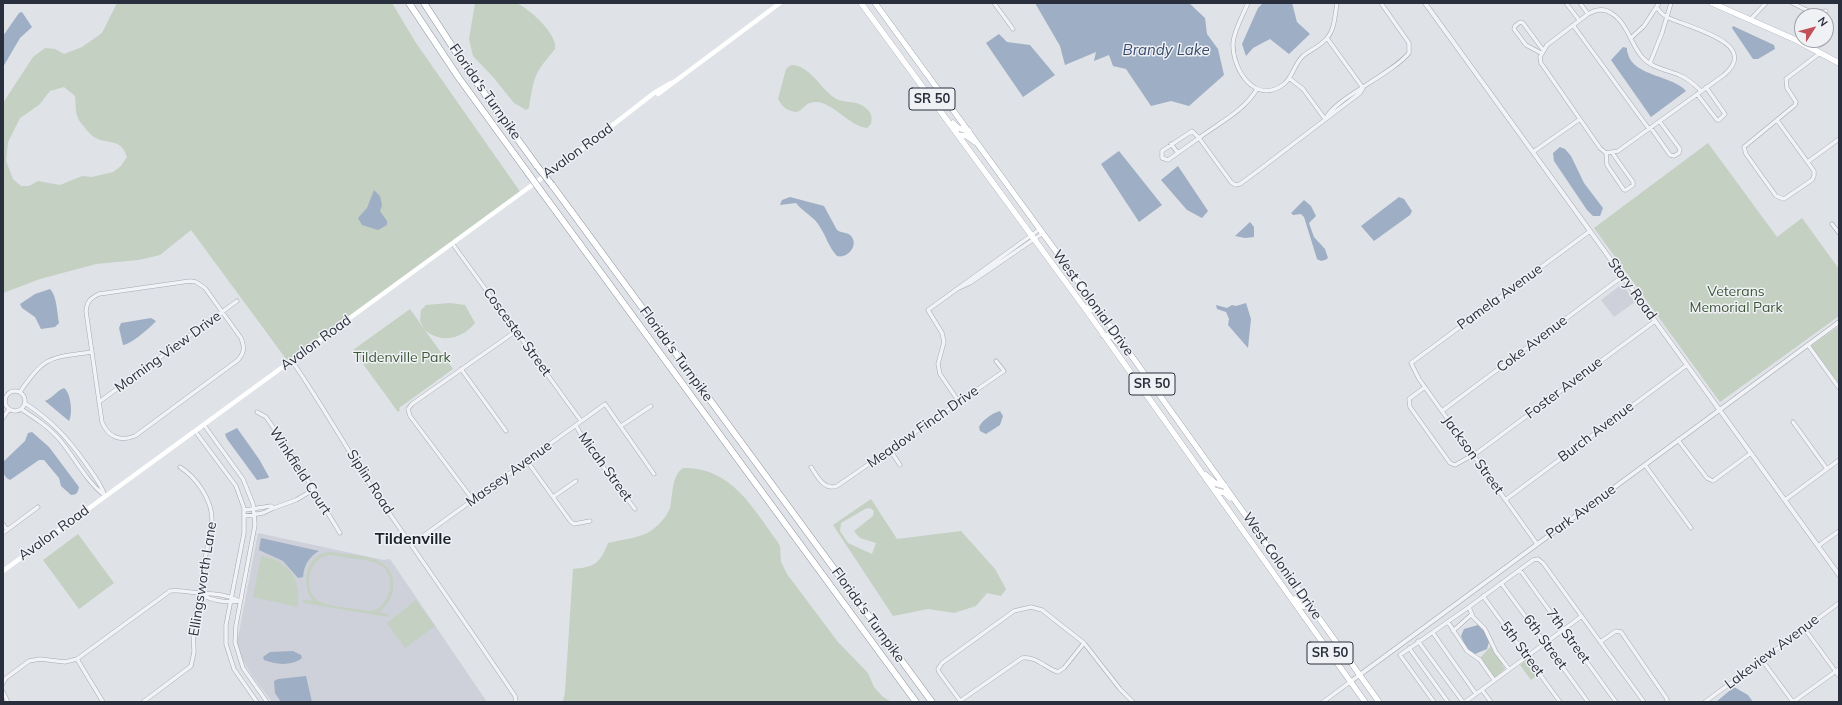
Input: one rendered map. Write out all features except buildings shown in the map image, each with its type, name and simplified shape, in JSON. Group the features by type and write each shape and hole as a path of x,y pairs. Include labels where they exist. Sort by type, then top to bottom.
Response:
{"highway":[{"name":"Florida's Turnpike","path":"409,3 455,72 541,191 916,702"},
{"name":"Florida's Turnpike","path":"424,3 469,72 537,166 932,702"}],"main road":[{"name":"Avalon Road","path":"3,571 629,114 670,86 671,83 780,3"},
{"name":"West Colonial Drive","path":"861,3 1084,307 1365,702"},
{"name":"West Colonial Drive","path":"875,3 980,145 1379,702"},
{"path":"1712,3 1839,63"},
{"path":"938,107 958,128 969,131"},
{"path":"959,135 967,136 980,145"},
{"path":"1084,307 1094,310 1098,309"},
{"path":"1103,335 1112,336 1135,360"},
{"path":"1197,466 1215,483 1224,486"},
{"path":"1214,490 1225,493 1240,508"},
{"path":"1288,594 1303,606 1312,608"}],"street":[{"path":"994,3 1013,29"},
{"path":"1248,3 1233,44 1241,75 1247,83 1257,89 1271,90 1283,84 1289,78 1296,63 1327,38 1332,28 1337,3"},
{"path":"1257,89 1251,99 1244,106 1199,138 1178,153 1168,160 1162,158 1162,151 1192,131 1199,138 1231,182 1235,185 1240,184 1325,120 1328,114 1409,53 1409,43 1381,3"},
{"name":"Story Road","path":"1425,3 1839,575"},
{"path":"1566,3 1579,20"},
{"path":"1580,3 1588,14"},
{"path":"1632,37 1644,26 1659,3"},
{"path":"1650,63 1668,18 1671,3"},
{"path":"1750,20 1766,3"},
{"path":"1792,3 1802,8"},
{"path":"1657,8 1668,18 1715,36 1728,46 1733,53 1735,60 1732,68 1699,92 1660,122 1613,154 1606,153 1600,148 1541,63 1540,57 1542,51 1579,20 1594,11 1602,10 1611,13 1632,37 1643,58 1650,63 1680,75 1699,92 1716,120 1719,120 1725,114 1706,87"},
{"path":"1523,23 1542,51 1526,45 1514,29 1517,24 1523,23"},
{"path":"1573,25 1670,155 1677,155 1680,152 1679,148 1660,122"},
{"path":"1327,38 1363,88"},
{"path":"1777,120 1814,170 1812,180 1784,199 1776,196 1744,151 1747,143 1792,108 1796,102 1787,88 1786,79 1820,53"},
{"path":"1289,78 1303,89 1325,120"},
{"path":"1533,152 1580,119"},
{"path":"1809,162 1839,139"},
{"path":"1171,144 1178,153"},
{"path":"1606,153 1607,165 1624,190 1626,190 1633,185 1633,182 1613,154"},
{"path":"1832,224 1839,233"},
{"path":"959,402 940,374 938,364 944,342 942,333 928,310 998,258 1042,231"},
{"name":"Pamela Avenue","path":"1411,363 1590,231"},
{"path":"952,291 970,283 1001,262 1032,237"},
{"name":"Coscester Street","path":"452,243 581,421"},
{"path":"998,258 1001,262"},
{"name":"Coke Avenue","path":"1442,411 1623,276"},
{"path":"196,282 205,288 241,338 244,345 242,356 238,360 135,436 122,439 110,434 102,422 92,352 86,312 90,300 99,294 196,282"},
{"name":"Morning View Drive","path":"99,402 237,301"},
{"name":"Foster Avenue","path":"1424,387 1409,400 1410,408 1452,465 1459,464 1655,321"},
{"name":"Park Avenue","path":"1323,702 1839,322"},
{"path":"473,500 410,416 408,409 412,404 516,331"},
{"path":"1808,345 1839,388"},
{"path":"20,392 33,372 45,362 60,357 92,352"},
{"name":"Siplin Road","path":"292,361 319,401 383,504 412,544 515,696 516,702"},
{"name":"Meadow Finch Drive","path":"811,467 825,486 830,488 836,486 1004,371 996,361"},
{"name":"Jackson Street","path":"1411,363 1424,387 1537,544"},
{"name":"Burch Avenue","path":"1505,500 1687,365"},
{"path":"461,369 506,431"},
{"path":"12,391 20,392 24,395 25,403 21,409 13,411 9,409 5,404 4,394 12,391"},
{"path":"25,403 57,427 74,447 101,485 105,496"},
{"name":"Massey Avenue","path":"412,544 605,404 621,426"},
{"path":"651,406 621,426 654,474"},
{"path":"3,418 9,409"},
{"path":"21,409 43,424 69,451 96,489 105,496"},
{"name":"Winkfield Court","path":"257,412 266,418 340,533"},
{"path":"1793,422 1827,469"},
{"path":"204,424 243,479 250,492 255,515 254,531 235,635 238,657 246,673 267,702"},
{"name":"Micah Street","path":"576,426 591,451 608,471 635,509"},
{"path":"195,431 236,486 244,510 245,516 225,635 227,651 236,674 257,702"},
{"path":"1678,440 1707,478 1712,481 1718,479 1751,453"},
{"path":"69,451 74,447"},
{"path":"890,450 900,465"},
{"path":"1785,500 1839,460"},
{"path":"527,461 574,524 590,521"},
{"path":"1645,465 1691,528"},
{"name":"Ellingsworth Lane","path":"143,702 191,666 194,652 193,628 212,520 212,508 208,498 188,472 180,467"},
{"path":"553,497 576,481"},
{"path":"245,516 266,513 274,508 296,500 313,490"},
{"path":"244,510 254,510 271,506 274,508"},
{"path":"3,533 38,507"},
{"path":"3,524 7,530"},
{"path":"1818,546 1839,531"},
{"path":"1434,702 1400,654 1418,641 1433,633 1533,560 1540,561 1644,702"},
{"name":"7th Street","path":"1520,570 1616,702"},
{"name":"6th Street","path":"1501,583 1588,702"},
{"path":"3,683 6,678 29,661 40,658 65,662 77,659 170,591 181,590 199,593 205,592 231,597 240,601"},
{"path":"199,593 205,597 230,603 240,601"},
{"path":"216,600 217,594"},
{"name":"5th Street","path":"1484,596 1560,702"},
{"name":"Lakeview Avenue","path":"1705,702 1839,603"},
{"path":"1084,643 1064,668 1058,672 1051,670 1036,660 1022,658 960,701 938,669 942,663 1014,611 1031,607 1042,610 1084,643 1120,689 1133,702"},
{"path":"1469,607 1472,614 1485,629 1496,652 1509,669"},
{"path":"1453,631 1472,614"},
{"path":"1418,641 1464,702 1582,616"},
{"path":"1448,622 1467,651 1480,660 1494,680"},
{"path":"1804,628 1837,671 1839,676"},
{"path":"1600,642 1616,632 1621,632 1667,698 1667,702"},
{"path":"1433,633 1476,694"},
{"path":"1409,648 1448,702"},
{"path":"77,659 103,702"},
{"path":"1762,660 1793,702 1837,671"},
{"path":"1482,690 1488,701"},
{"path":"3,692 8,702"}],"shaded area":[{"path":"1622,284 1635,302 1614,317 1601,300"},
{"path":"258,533 384,560 390,559 487,702 272,702 252,676 236,648"}],"green space":[{"path":"505,2 521,5 541,22 548,30 555,43 555,49 536,76 529,108 526,110 514,103 493,77 473,56 469,39 475,3"},
{"path":"117,3 392,3 416,43 521,193 289,363 191,230 160,255 139,260 96,264 40,279 3,293 3,103 33,57 45,48 55,49 64,54 82,47 102,33","holes":["64,87 75,96 77,116 85,128 97,139 119,145 124,150 127,157 121,166 113,172 92,177 82,176 60,185 38,181 29,186 21,186 13,179 6,161 8,142 20,118 39,105 50,91"]},
{"path":"791,65 803,68 836,99 854,102 863,106 870,113 872,118 871,124 867,128 859,126 831,107 817,102 808,104 797,112 786,108 778,99 786,69"},
{"name":"Veterans Memorial Park","path":"1708,143 1777,237 1802,218 1839,269 1839,316 1720,402 1594,228"},
{"path":"450,303 465,305 475,323 463,333 450,338 437,337 424,329 420,321 421,310 426,305"},
{"name":"Tildenville Park","path":"410,309 453,369 399,408 400,410 398,412 353,350"},
{"path":"1839,326 1839,384 1811,346"},
{"path":"683,468 700,469 714,474 739,491 759,515 780,546 781,562 787,574 838,642 868,673 874,687 882,696 891,702 563,702 565,692 573,569 586,567 595,563 602,556 608,543 640,536 649,532 659,524 670,508 674,481 676,476"},
{"path":"871,499 897,539 961,531 995,569 1006,589 1001,596 987,593 976,606 954,613 928,609 893,616 833,525","holes":["870,508 874,511 873,516 854,531 860,538 876,543 872,554 848,543 840,531 841,523 865,509"]},
{"path":"78,534 114,583 79,609 43,560"},
{"path":"331,552 362,556 381,563 388,569 392,577 392,595 389,602 379,612 388,614 388,617 303,603 303,600 313,601 309,594 306,578 311,563 316,557 323,553","holes":["331,555 365,560 378,564 387,571 390,578 389,593 381,606 375,610 368,611 334,606 321,602 312,595 309,580 310,573 318,560 324,556"]},
{"path":"261,556 271,558 279,562 291,572 297,588 298,607 253,597"},
{"path":"416,600 435,626 405,648 387,623"},
{"path":"1491,646 1503,663 1502,665 1505,669 1494,678 1480,658"},
{"path":"1527,660 1538,675 1531,680 1520,665"}],"water":[{"name":"Brandy Lake","path":"1035,3 1189,3 1205,18 1207,34 1218,49 1224,75 1189,106 1171,101 1151,106 1126,69 1113,66 1109,55 1094,61 1096,52 1065,65 1060,46"},
{"path":"1263,3 1292,3 1297,22 1310,34 1289,54 1270,39 1253,48 1246,56 1242,44 1258,8"},
{"path":"22,12 32,27 20,38 3,67 3,36 19,13"},
{"path":"1733,26 1774,45 1775,49 1758,59 1753,59 1732,28"},
{"path":"999,34 1007,42 1030,45 1055,75 1023,97 986,43"},
{"path":"1623,47 1627,48 1631,61 1637,67 1673,82 1686,91 1651,117 1611,60"},
{"path":"1560,147 1565,149 1571,156 1584,183 1603,208 1600,216 1593,216 1587,210 1554,161 1553,153"},
{"path":"1119,151 1162,205 1139,222 1101,164"},
{"path":"1178,166 1208,211 1202,218 1187,210 1161,180"},
{"path":"374,190 380,196 382,205 380,211 387,221 387,225 378,230 362,225 358,218 367,208"},
{"path":"790,197 824,206 837,230 851,236 854,243 851,250 845,255 837,256 818,223 812,217 796,203 780,205 782,200"},
{"path":"1399,197 1404,199 1412,211 1410,215 1374,241 1361,226"},
{"path":"1304,200 1311,206 1316,216 1309,223 1314,237 1325,249 1328,258 1324,260 1320,261 1317,259 1304,217 1301,214 1293,215 1291,213"},
{"path":"1250,222 1254,227 1254,237 1245,238 1235,236"},
{"path":"50,289 54,296 59,323 55,327 41,329 35,317 22,308 20,304 35,294"},
{"path":"1246,303 1251,319 1248,348 1228,325 1229,319 1226,312 1217,309 1216,305 1227,308 1232,305 1236,306"},
{"path":"151,318 156,321 135,339 123,345 119,328 121,323"},
{"path":"64,388 68,394 71,404 69,421 45,401"},
{"path":"1000,411 1003,416 1000,425 986,434 980,431 979,427 985,419"},
{"path":"237,428 259,459 269,477 268,478 257,480 227,439 225,434"},
{"path":"32,432 49,447 79,487 76,494 71,495 61,486 59,478 44,460 39,460 10,480 6,477 3,462 25,441 28,433"},
{"path":"261,538 319,551 312,556 308,562 303,577 298,578 283,561 259,550"},
{"path":"1478,625 1485,632 1489,642 1487,649 1475,654 1466,648 1461,636 1464,629"},
{"path":"293,651 301,655 302,658 298,661 279,664 264,660 263,657 270,652"},
{"path":"306,676 312,702 281,702 275,693 274,681 278,679"},
{"path":"1734,687 1748,695 1753,702 1716,702"}],"district":[{"name":"Tildenville","path":"413,539"}]}
